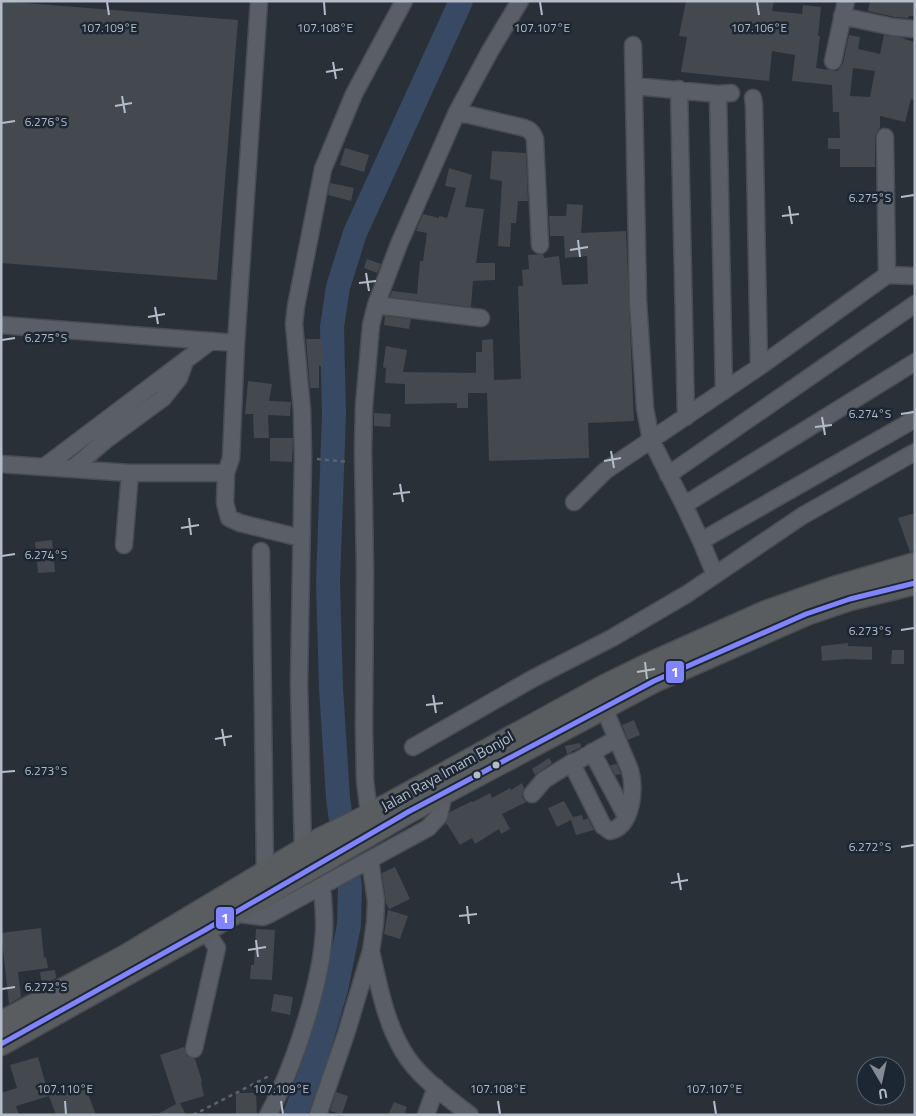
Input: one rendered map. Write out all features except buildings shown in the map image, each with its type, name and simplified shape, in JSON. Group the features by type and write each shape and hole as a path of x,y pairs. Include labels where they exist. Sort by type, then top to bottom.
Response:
{"highway":[{"name":"Jalan Raya Imam Bonjol","path":"1,1044 234,913 365,823 551,714 650,664 766,612 834,588 915,564"},
{"name":"Jalan Raya Imam Bonjol","path":"365,823 444,792 654,681 806,614 850,599 915,583"},
{"name":"Jalan Raya Imam Bonjol","path":"1,1023 126,956 302,851 325,849"}],"street":[{"path":"259,1 236,343 231,458 226,473 225,503 232,520 301,538"},
{"path":"302,851 299,683 303,457 302,410 294,324 323,170 354,94 404,1"},
{"path":"365,823 363,450 368,347 371,325 376,305 399,244 457,112 520,1"},
{"path":"833,61 844,9 893,27 915,30"},
{"path":"633,44 638,300 645,408 651,440 684,505 715,575"},
{"path":"634,86 724,94 724,392"},
{"path":"679,89 686,417"},
{"path":"753,98 759,367"},
{"path":"457,112 529,129 533,134 535,139 540,245"},
{"path":"885,137 887,276"},
{"path":"574,502 605,471 724,392 887,276 915,276"},
{"path":"668,474 915,304"},
{"path":"376,305 481,318"},
{"path":"1,325 236,343"},
{"path":"44,468 211,341"},
{"path":"72,469 107,439 163,398 179,378 184,362"},
{"path":"684,505 915,362"},
{"path":"701,541 915,419"},
{"path":"413,747 532,679 612,638 715,575 802,516 915,452"},
{"path":"1,464 130,473 226,473"},
{"path":"124,545 130,473"},
{"path":"788,492 802,516"},
{"path":"261,551 265,872"},
{"path":"573,762 572,767 603,826 610,831 616,830 622,823 631,804 632,780 604,708"},
{"path":"532,794 544,780 616,739"},
{"path":"592,752 626,816"},
{"name":"Jalan Raya Imam Bonjol","path":"234,913 263,916 270,914 428,828 439,816 444,792"},
{"path":"318,1115 346,1034 371,952 376,901 366,862"},
{"path":"268,1115 290,1066 310,1003 320,962 324,932 325,884"},
{"path":"194,1049 217,948 205,930"},
{"path":"371,952 392,1032 404,1053 420,1073 470,1115"},
{"path":"426,1115 436,1087"}],"path":[{"path":"322,459 349,462"},
{"path":"192,1115 290,1066"}],"waterway":[{"path":"295,1115 315,1061 336,989 349,925 350,887 338,798 331,688 328,583 334,414 332,327 338,287 355,233 461,1"}],"transit line":[{"name":"1","path":"1,1044 205,930 408,812 654,681 806,614 850,599 915,583"}]}
